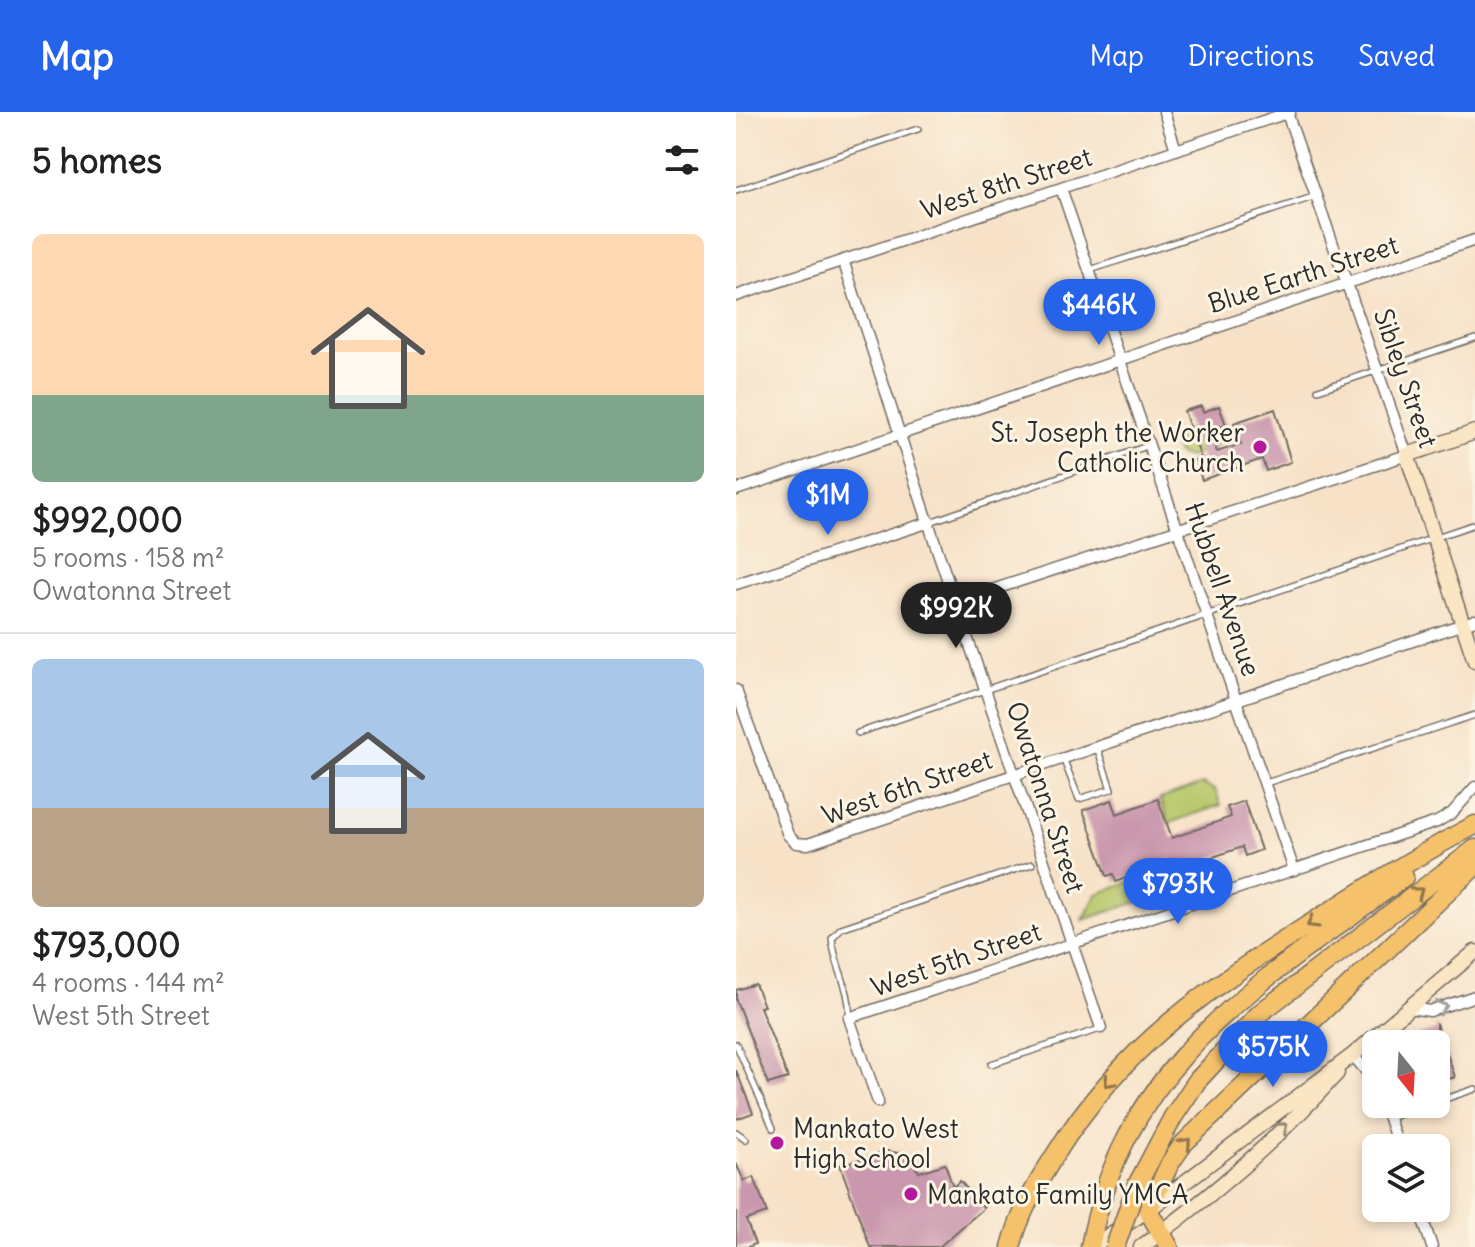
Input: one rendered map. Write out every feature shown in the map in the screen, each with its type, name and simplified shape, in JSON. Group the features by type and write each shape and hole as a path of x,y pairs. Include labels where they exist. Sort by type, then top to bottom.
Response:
{"highway":[{"path":"1090,1247 1096,1210 1108,1176 1147,1100 1201,1033 1257,985 1475,825"},
{"path":"1011,1247 1019,1216 1079,1116 1146,1040 1198,997 1272,948 1425,851 1475,825"},
{"path":"1115,1247 1136,1187 1173,1117 1197,1081 1260,1013 1475,849"},
{"path":"1155,1243 1148,1210 1170,1163 1184,1143 1475,866"}],"main road":[{"path":"1407,455 1475,432"},
{"name":"Sibley Street","path":"1407,455 1434,538 1469,622 1475,661"},
{"path":"1090,1247 1148,1210 1353,1055 1472,953"},
{"path":"1155,1243 1313,1100 1353,1055"}],"street":[{"path":"1164,112 1176,150"},
{"name":"West 8th Street","path":"736,296 1176,150 1260,117 1289,112"},
{"name":"Sibley Street","path":"1289,112 1407,455"},
{"name":"Hubbell Avenue","path":"1061,188 1294,870"},
{"name":"Blue Earth Street","path":"736,490 899,432 1475,240"},
{"name":"Owatonna Street","path":"843,260 1101,1028"},
{"path":"958,601 1407,455"},
{"path":"736,584 930,522"},
{"name":"West 6th Street","path":"736,690 788,835 796,843 808,844 1469,622"},
{"name":"West 5th Street","path":"849,1018 1437,822 1452,813 1475,787"},
{"path":"1409,1008 1430,1011 1475,996"},
{"path":"849,1018 878,1102"},
{"path":"1353,1055 1362,1066"},
{"path":"1389,1118 1394,1134"},
{"path":"1424,1222 1432,1247"}],"lane":[{"path":"736,190 918,129"},
{"path":"1090,270 1317,195"},
{"path":"1318,390 1475,338"},
{"path":"930,522 1151,445"},
{"path":"858,733 1475,524"},
{"path":"1266,783 1475,715"},
{"path":"1063,758 1079,799 1111,789 1096,747"},
{"path":"849,1018 851,1003 833,952 832,938 841,928 1032,864"},
{"path":"991,1064 1101,1028"},
{"path":"736,1044 773,1128"},
{"path":"1450,1097 1475,1089"},
{"path":"736,1132 746,1139"}],"green space":[{"path":"1226,425 1227,440 1190,457 1179,455 1169,436 1191,429 1212,439 1209,431"},
{"path":"1202,784 1215,790 1221,805 1169,823 1160,799"},
{"path":"1157,871 1174,879 1177,889 1083,920 1097,894"}],"building":[{"name":"St. Joseph the Worker Catholic Church","path":"1201,406 1203,412 1219,406 1226,425 1209,431 1217,452 1241,444 1234,423 1275,409 1291,462 1266,471 1262,459 1202,480 1195,460 1201,458 1184,411"},
{"path":"1158,799 1172,838 1231,817 1227,807 1244,801 1261,850 1245,856 1242,847 1175,870 1171,859 1116,882 1113,874 1107,876 1083,810 1112,800 1117,814"},
{"path":"755,984 764,1006 760,1007 788,1078 768,1084 736,1000 736,990"},
{"path":"736,1070 753,1113 736,1119"},
{"name":"Mankato Family YMCA","path":"887,1151 907,1155 919,1172 945,1164 953,1187 960,1181 984,1208 939,1247 870,1247 840,1165"},
{"name":"Mankato West High School","path":"736,1163 744,1181 754,1177 767,1213 746,1220 755,1244 748,1247 736,1247"}],"place":[{"name":"St. Joseph the Worker Catholic Church","path":"1260,447"},
{"name":"Mankato West High School","path":"777,1143"},
{"name":"Mankato Family YMCA","path":"911,1194"}]}
